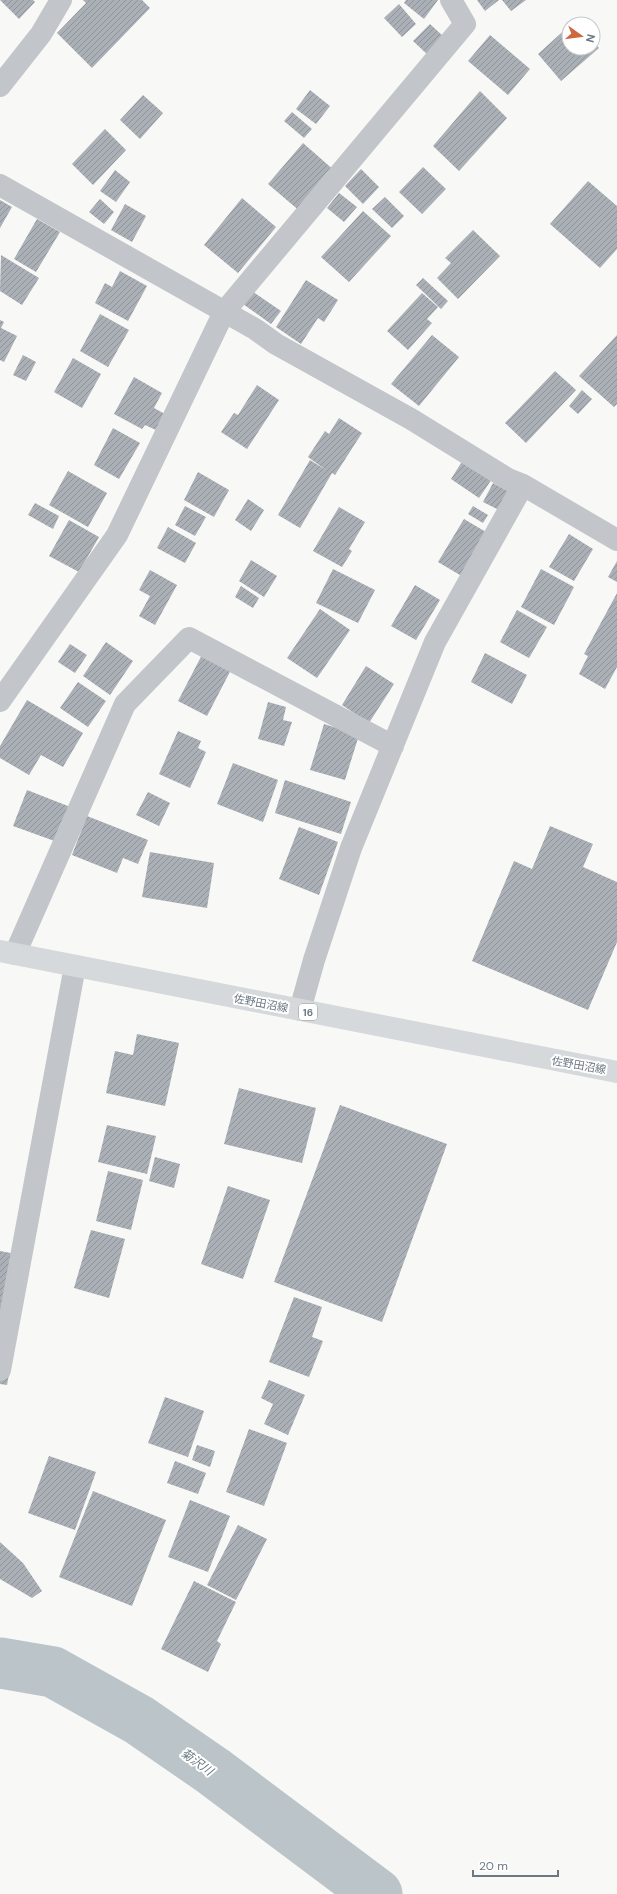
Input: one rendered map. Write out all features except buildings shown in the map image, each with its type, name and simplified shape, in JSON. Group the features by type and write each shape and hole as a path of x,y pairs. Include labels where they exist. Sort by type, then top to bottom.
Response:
{"main road":[{"name":"佐野田沼線","path":"8,952 617,1072"}],"street":[{"path":"0,86 41,34 61,0"},
{"path":"0,701 117,535 224,312 465,24 451,0"},
{"path":"0,185 255,329 276,344 411,419 508,479 523,485 617,540"},
{"path":"300,1010 314,960 351,848 435,642 523,485"},
{"path":"8,952 125,704 189,638 393,746"},
{"path":"0,1370 75,966"}],"waterway":[{"name":"菊沢川","path":"0,1663 53,1672 139,1720 213,1771 377,1894"}]}
